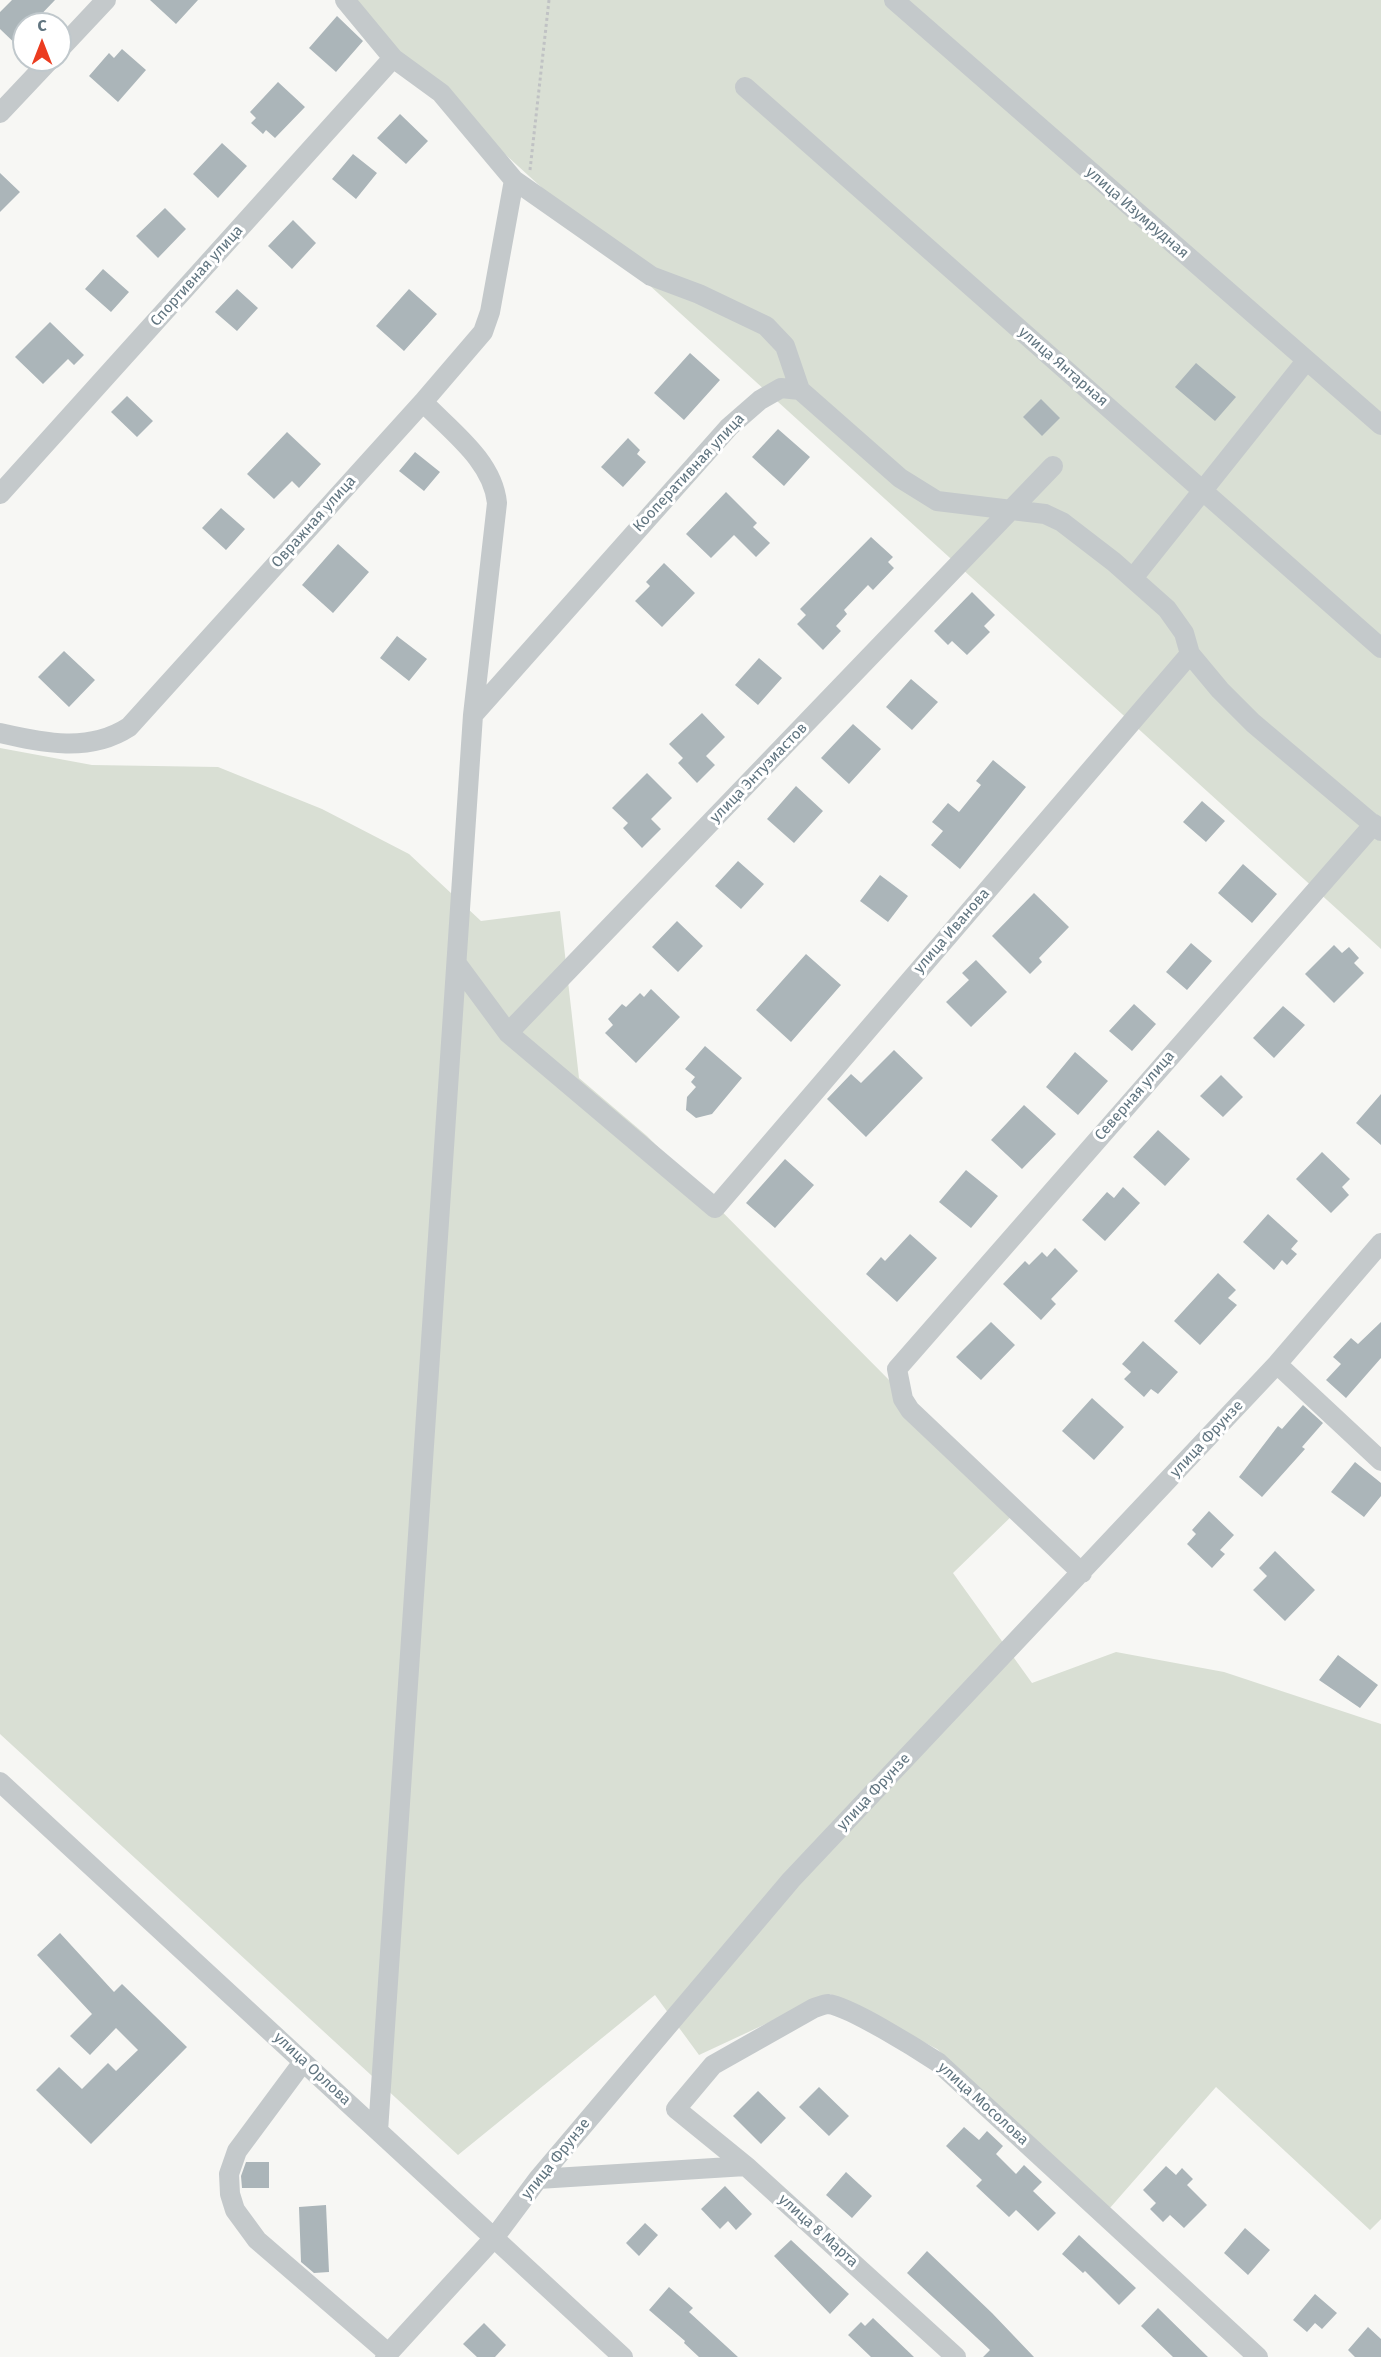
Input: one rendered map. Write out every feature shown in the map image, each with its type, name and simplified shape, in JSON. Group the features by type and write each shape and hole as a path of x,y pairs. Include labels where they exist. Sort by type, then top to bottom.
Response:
{"street":[{"path":"72,36 106,0"},
{"path":"345,0 393,58 441,93 521,185 651,276 699,294 766,326 785,346 800,390 900,478 937,501 1011,512 1045,514 1062,522 1133,578 1167,609 1184,633 1190,654 1253,723 1377,827"},
{"name":"улица Изумрудная","path":"894,0 1381,425"},
{"name":"Спортивная улица","path":"0,494 393,58"},
{"path":"0,113 39,72"},
{"name":"улица Янтарная","path":"745,87 1381,648"},
{"name":"Овражная улица","path":"0,732 65,744 112,738 129,726 423,402 483,332 521,185"},
{"path":"1133,578 1306,361"},
{"name":"Кооперативная улица","path":"473,715 729,427 760,400 781,388 800,390"},
{"path":"378,2131 473,715 497,503 495,486 488,470 423,402"},
{"name":"улица Энтузиастов","path":"508,1034 1053,466"},
{"name":"улица Иванова","path":"508,1034 715,1208 1190,654"},
{"name":"Северная улица","path":"1082,1573 910,1410 903,1399 897,1369 1377,827"},
{"path":"457,964 508,1034"},
{"name":"улица Фрунзе","path":"386,2355 494,2238 538,2179 791,1880 1277,1364 1381,1243"},
{"path":"1277,1364 1381,1461"},
{"name":"улица Орлова","path":"0,1782 623,2357"},
{"name":"улица Мосолова","path":"676,2109 712,2065 814,2008 827,2004 845,2010 939,2063 1258,2357"},
{"path":"303,2062 237,2151 229,2174 230,2194 235,2210 257,2240 386,2355"},
{"name":"улица 8 Марта","path":"676,2109 746,2166 956,2357"},
{"path":"538,2179 746,2166"}],"path":[{"path":"521,185 549,0"}],"shaded area":[{"path":"335,0 1381,0 1381,949"},
{"path":"0,748 92,765 218,767 322,809 409,854 481,921 560,911 579,1078 647,1136 1018,1510 953,1573 1032,1683 1116,1652 1224,1672 1381,1724 1381,2219 1370,2230 1216,2087 1109,2209 937,2049 830,1994 699,2055 655,1995 458,2155 0,1734"}],"building":[{"path":"12,0 55,0 44,12 12,12 12,40 0,29 0,12"},
{"path":"150,0 198,0 176,24"},
{"path":"337,16 363,41 336,72 309,48"},
{"path":"122,49 146,70 118,102 89,76 109,53 114,58"},
{"path":"278,82 305,107 275,138 266,130 263,134 251,123 256,118 250,112"},
{"path":"400,114 428,141 406,164 377,138"},
{"path":"222,143 247,166 218,198 193,174"},
{"path":"353,154 377,173 356,199 332,179"},
{"path":"0,173 20,192 0,212"},
{"path":"165,208 186,229 158,258 136,236"},
{"path":"293,220 316,243 292,269 268,246"},
{"path":"103,269 129,292 111,312 85,289"},
{"path":"237,289 258,308 237,331 215,312"},
{"path":"409,289 437,314 404,351 376,326"},
{"path":"50,322 84,355 74,365 68,359 43,384 15,357"},
{"path":"690,353 720,380 684,420 654,393"},
{"path":"1196,363 1236,397 1215,421 1175,387"},
{"path":"127,396 153,421 137,437 111,412"},
{"path":"1041,399 1060,418 1042,436 1023,417"},
{"path":"778,429 810,457 784,486 752,457"},
{"path":"287,432 321,464 299,488 292,481 274,499 247,474"},
{"path":"628,438 640,450 637,454 646,462 623,487 601,467"},
{"path":"415,452 440,472 424,491 399,471"},
{"path":"726,492 757,523 753,527 770,543 756,557 734,535 711,558 686,534"},
{"path":"221,508 245,529 226,550 202,528"},
{"path":"871,537 893,557 888,562 894,568 873,590 868,585 844,610 847,614 836,626 841,631 823,650 797,624 806,615 800,609"},
{"path":"338,544 369,572 333,613 302,585"},
{"path":"664,563 695,593 662,627 635,601 650,586 646,582"},
{"path":"972,592 995,615 984,626 990,632 967,655 952,641 948,645 934,631"},
{"path":"397,636 427,659 409,681 380,658"},
{"path":"64,651 95,680 69,707 38,677"},
{"path":"759,658 782,678 758,705 735,685"},
{"path":"911,679 938,702 912,730 886,707"},
{"path":"702,713 725,737 706,756 715,765 697,783 678,763 683,758 669,744"},
{"path":"853,724 881,749 849,784 821,758"},
{"path":"993,760 1026,787 960,869 931,845 943,831 932,822 948,803 959,812 981,785 976,781"},
{"path":"647,773 672,798 651,819 661,829 642,848 623,828 628,823 612,808"},
{"path":"796,786 823,811 794,843 767,819"},
{"path":"1202,801 1225,821 1206,842 1183,822"},
{"path":"738,861 764,884 741,909 715,886"},
{"path":"1243,864 1277,894 1252,923 1218,893"},
{"path":"880,875 908,896 888,922 860,901"},
{"path":"1034,893 1069,927 1039,958 1042,962 1030,974 992,936"},
{"path":"677,921 703,946 678,972 652,947"},
{"path":"1191,943 1212,961 1187,990 1166,972"},
{"path":"1334,945 1342,953 1349,947 1359,958 1354,963 1364,973 1334,1003 1305,974"},
{"path":"806,954 841,985 791,1042 756,1010"},
{"path":"976,960 1007,992 971,1027 946,1002 969,980 962,973"},
{"path":"651,989 680,1017 636,1063 605,1033 613,1025 608,1019 622,1004 626,1007 640,993 644,997"},
{"path":"1134,1004 1156,1024 1132,1051 1109,1031"},
{"path":"1283,1006 1305,1025 1274,1058 1253,1038"},
{"path":"705,1046 742,1078 712,1114 696,1118 686,1110 687,1097 696,1087 691,1082 695,1077 685,1069"},
{"path":"894,1050 923,1078 866,1137 827,1099 851,1074 861,1083"},
{"path":"1075,1052 1108,1081 1078,1115 1046,1087"},
{"path":"1221,1075 1243,1097 1223,1117 1200,1096"},
{"path":"1381,1094 1381,1145 1356,1123"},
{"path":"1024,1105 1056,1134 1022,1169 991,1140"},
{"path":"1158,1130 1190,1159 1165,1186 1133,1157"},
{"path":"1322,1152 1350,1179 1342,1187 1349,1195 1331,1213 1296,1179"},
{"path":"785,1159 814,1185 775,1228 746,1203"},
{"path":"966,1170 998,1196 971,1228 939,1202"},
{"path":"1123,1187 1140,1203 1105,1241 1082,1220 1107,1192 1114,1198"},
{"path":"1268,1214 1298,1241 1291,1249 1297,1254 1287,1265 1282,1260 1274,1270 1243,1242"},
{"path":"910,1234 937,1258 897,1302 866,1274 881,1257 885,1261"},
{"path":"1055,1248 1078,1271 1051,1299 1056,1304 1041,1320 1003,1284 1025,1261 1029,1265 1042,1252 1047,1257"},
{"path":"1218,1273 1236,1290 1228,1298 1237,1305 1200,1345 1174,1321"},
{"path":"991,1322 1015,1345 981,1380 956,1357"},
{"path":"1381,1322 1381,1358 1346,1398 1326,1380 1341,1364 1333,1357 1351,1338 1358,1344"},
{"path":"1143,1341 1178,1372 1158,1394 1151,1389 1144,1397 1124,1379 1131,1372 1122,1364"},
{"path":"1092,1398 1124,1427 1094,1460 1062,1431"},
{"path":"1303,1405 1323,1423 1302,1447 1305,1449 1262,1497 1239,1477 1278,1426 1282,1429"},
{"path":"1355,1462 1381,1483 1381,1496 1364,1517 1331,1492"},
{"path":"1209,1511 1234,1535 1220,1550 1225,1554 1212,1568 1187,1544 1196,1534 1192,1530"},
{"path":"1275,1551 1315,1590 1285,1621 1253,1590 1267,1576 1259,1568"},
{"path":"1338,1655 1378,1685 1360,1708 1319,1680"},
{"path":"60,1933 114,1992 122,1984 187,2047 91,2144 36,2090 59,2067 82,2089 108,2063 116,2071 138,2050 116,2028 90,2055 70,2036 92,2014 37,1955"},
{"path":"819,2087 849,2116 829,2136 799,2107"},
{"path":"758,2091 786,2118 761,2144 733,2116"},
{"path":"964,2127 979,2140 987,2131 1003,2146 996,2154 1016,2174 1024,2165 1042,2182 1033,2191 1056,2213 1038,2231 1016,2210 1009,2217 976,2186 982,2180 946,2146"},
{"path":"246,2162 269,2162 269,2188 242,2188 241,2176"},
{"path":"1166,2166 1176,2175 1182,2168 1193,2179 1187,2185 1207,2205 1184,2228 1170,2215 1163,2222 1150,2209 1156,2203 1143,2190"},
{"path":"846,2172 872,2196 852,2218 826,2195"},
{"path":"725,2186 752,2214 736,2230 728,2221 720,2229 701,2209"},
{"path":"326,2205 329,2272 314,2273 301,2262 299,2207"},
{"path":"645,2223 658,2235 639,2256 626,2243"},
{"path":"1245,2228 1270,2250 1248,2275 1224,2253"},
{"path":"1079,2235 1136,2288 1119,2305 1085,2271 1083,2273 1062,2254"},
{"path":"791,2240 849,2294 830,2314 774,2256"},
{"path":"927,2251 1034,2357 983,2357 990,2350 907,2273"},
{"path":"669,2287 693,2308 689,2312 738,2357 699,2357 684,2343 685,2341 649,2310"},
{"path":"1315,2294 1337,2313 1322,2329 1315,2323 1307,2332 1293,2320"},
{"path":"1158,2308 1208,2357 1173,2357 1141,2326"},
{"path":"873,2318 914,2357 871,2357 848,2335 861,2322 865,2326"},
{"path":"484,2323 506,2345 495,2357 477,2357 463,2344"},
{"path":"1368,2327 1381,2339 1381,2357 1355,2357 1348,2350"}]}
